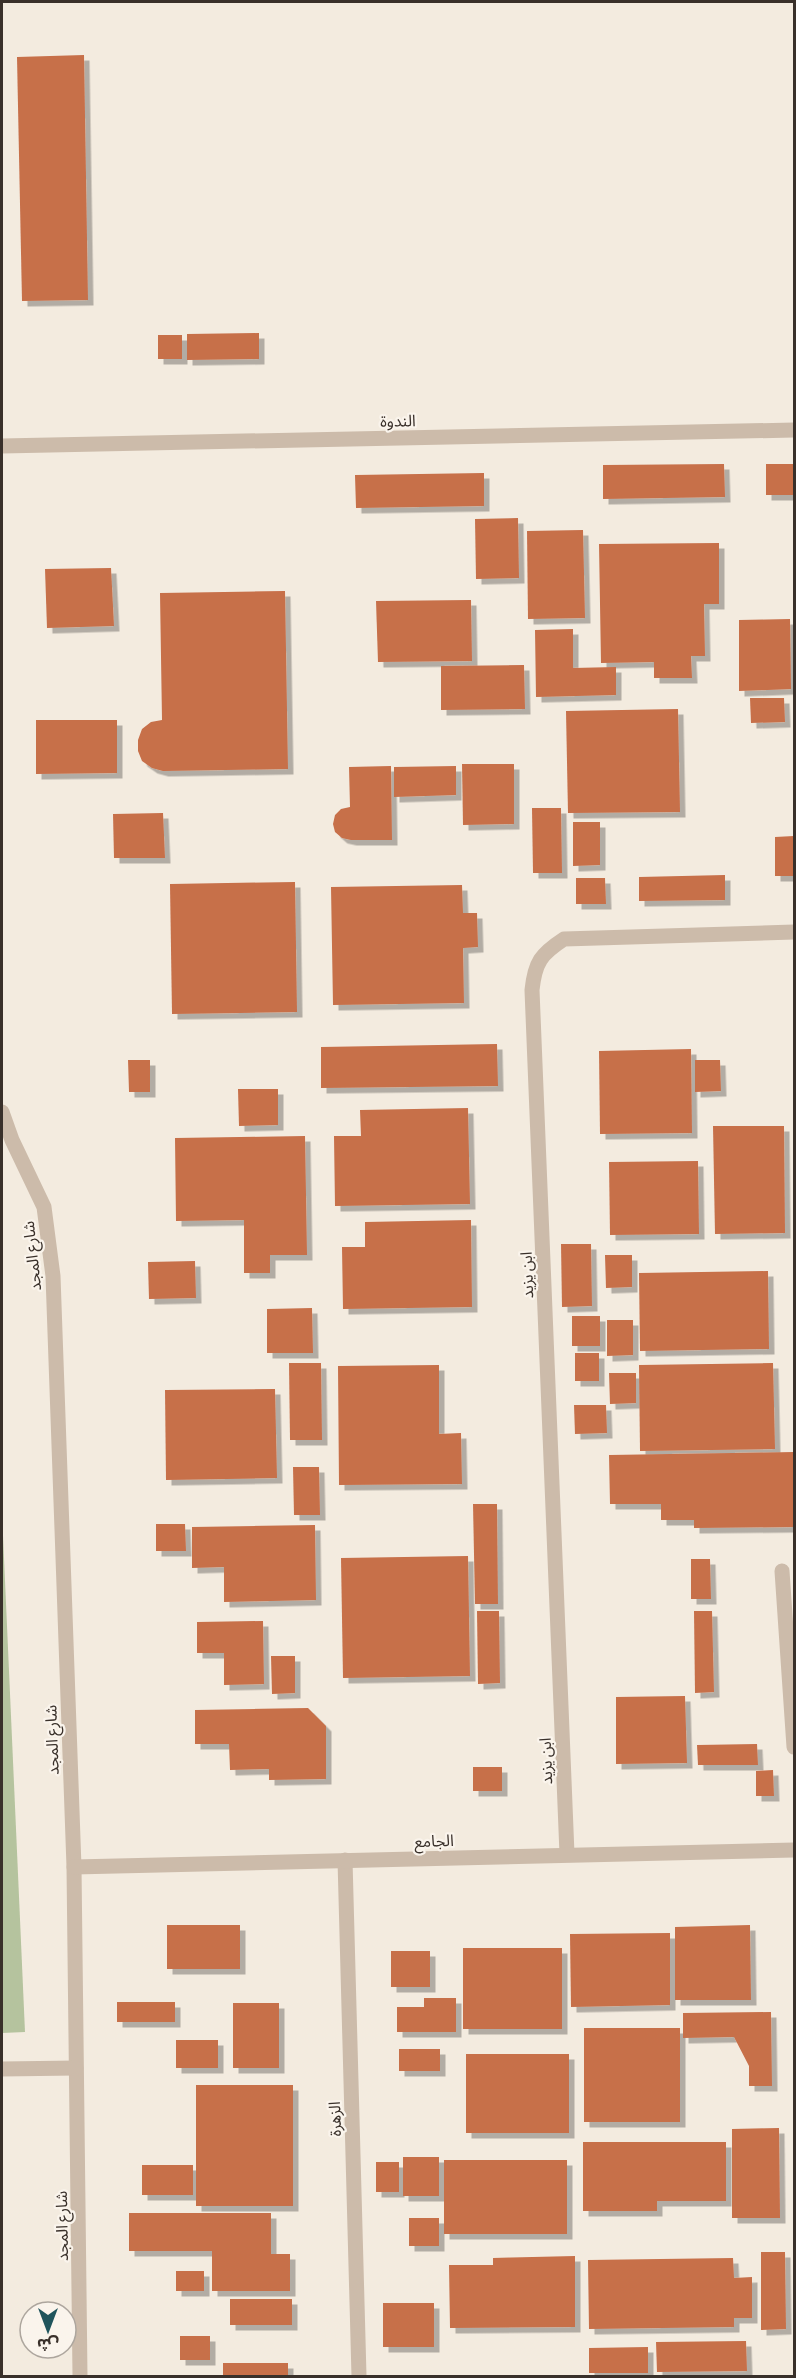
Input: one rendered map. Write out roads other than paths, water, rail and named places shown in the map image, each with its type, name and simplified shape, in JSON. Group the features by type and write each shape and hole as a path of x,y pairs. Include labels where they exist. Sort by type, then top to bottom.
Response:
{"street":[{"name":"الندوة","path":"2,446 795,430"},
{"name":"ابن يزيد","path":"567,1854 532,990 535,969 546,951 564,939 795,932"},
{"name":"شارع المجد","path":"2,1112 7,1140 44,1207 53,1276 74,1867 80,2376"},
{"path":"782,1571 795,1747"},
{"name":"الجامع","path":"74,1867 795,1850"},
{"name":"الزهرة","path":"345,1860 359,2376"},
{"path":"2,2068 76,2068"}]}
